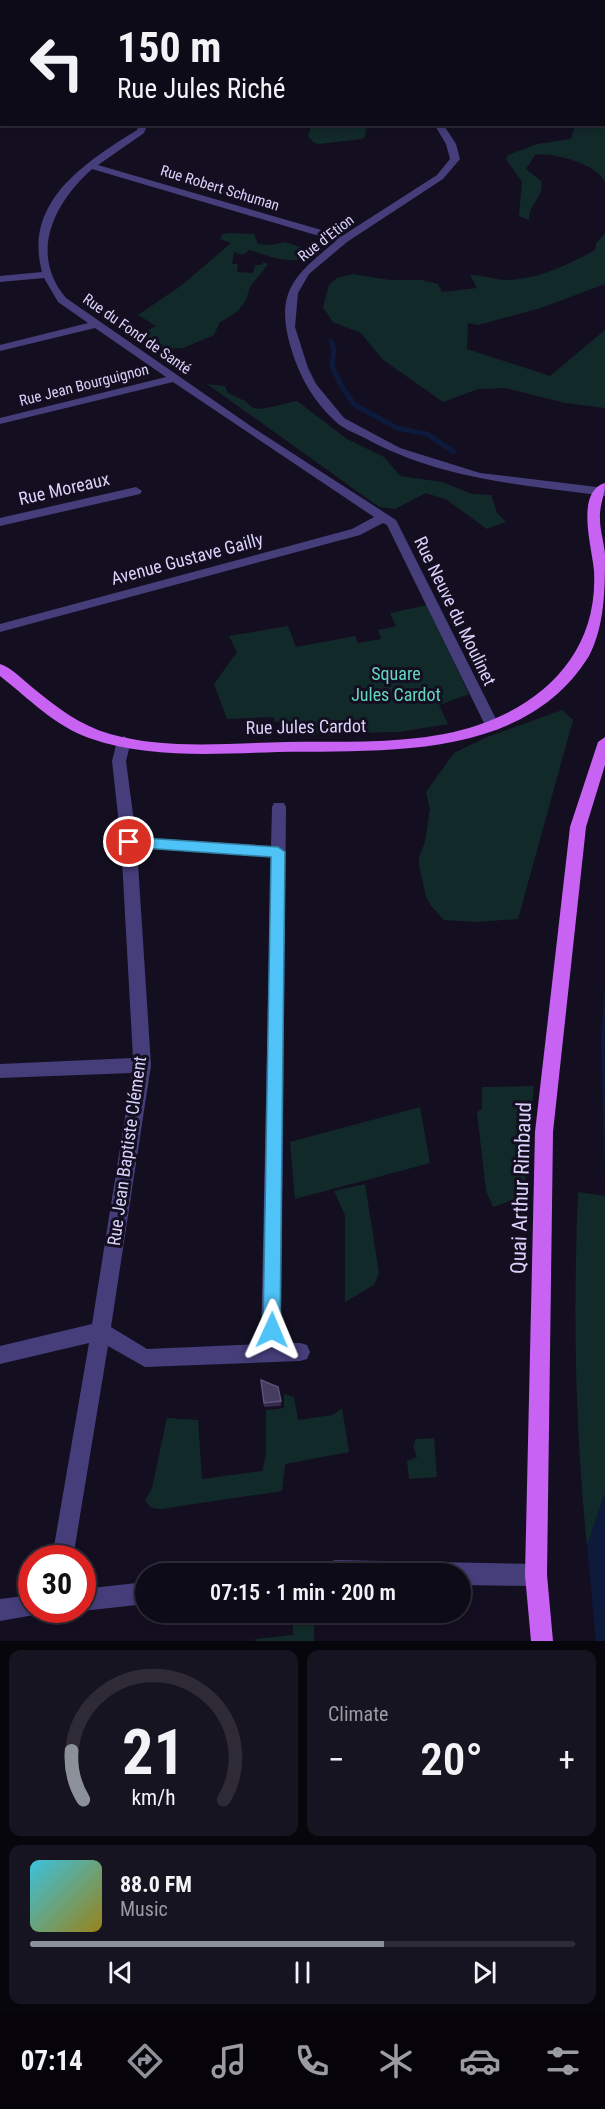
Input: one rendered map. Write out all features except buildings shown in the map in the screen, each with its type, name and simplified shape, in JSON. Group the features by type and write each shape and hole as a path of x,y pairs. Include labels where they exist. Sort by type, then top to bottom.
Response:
{"main road":[{"path":"602,620 602,574 595,531 596,502 604,491"},
{"path":"595,531 605,550"},
{"name":"Rue Jules Cardot","path":"0,669 60,715 93,734 124,741 230,748 351,746 433,740 462,735 492,725 524,710 550,692 576,664 602,620"},
{"name":"Quai Arthur Rimbaud","path":"542,1641 536,1575 544,1132 578,827 605,742"}],"street":[{"name":"Rue du Fond de Santé","path":"143,126 141,131 89,165 62,191 45,230 42,245 46,276 54,291 62,300 382,518"},
{"name":"Rue d'Etion","path":"439,126 451,144 455,159 440,177 343,240 305,272 293,293 290,327 302,368 311,385 340,420 396,451 479,476 604,491"},
{"name":"Rue Robert Schuman","path":"89,165 343,240"},
{"path":"0,279 46,276"},
{"path":"0,348 97,324"},
{"name":"Rue Jean Bourguignon","path":"0,421 175,378"},
{"name":"Rue Moreaux","path":"0,522 136,491"},
{"name":"Avenue Gustave Gailly","path":"0,628 356,532 382,518"},
{"name":"Rue Neuve du Moulinet","path":"382,518 392,523 492,725"},
{"name":"Rue Jean Baptiste Clément","path":"64,1545 142,1065 129,842 118,760 124,741"},
{"path":"271,1353 279,807"},
{"path":"129,842 278,852"},
{"path":"0,1071 142,1065"},
{"path":"0,1355 100,1331 145,1358 300,1352"},
{"path":"471,1574 536,1575"},
{"path":"96,1598 135,1594"},
{"path":"0,1610 18,1608"}],"green space":[{"path":"311,126 376,126 366,129 365,137 362,139 319,144 314,143 308,136"},
{"path":"575,126 605,126 605,182 594,170 574,161 552,155 535,155 526,169 541,181 541,191 531,210 529,220 519,216 522,182 506,159 508,155 537,144 571,139"},
{"path":"605,233 605,284 541,308 478,325 468,323 467,349 550,376 605,330 605,408 566,403 505,388 478,389 443,402 382,359 361,333 333,322 323,307 329,285 337,278 353,274 390,280 422,280 438,284 442,292 477,288 470,275 507,280 541,274 564,266 595,250 596,243"},
{"path":"223,234 254,234 258,244 271,245 285,242 309,250 309,253 297,260 289,260 249,250 243,255 234,252 232,264 238,264 237,272 253,273 255,265 261,265 264,262 268,264 250,287 246,300 237,312 220,322 214,335 183,348 163,349 143,333 156,326 138,315 182,285 231,243 220,239"},
{"path":"207,384 225,386 228,393 245,401 253,408 262,409 297,401 347,439 384,457 400,476 442,482 472,494 491,495 497,513 506,522 487,529 447,500 426,493 395,509 379,507"},
{"name":"Square Jules Cardot","path":"427,605 469,694 439,705 448,724 399,732 296,734 286,720 275,722 273,717 227,719 214,684 237,652 229,636 288,626 296,647 355,636 358,643 381,639 378,630 396,626 390,613"},
{"path":"562,710 573,720 518,919 477,922 444,920 426,897 419,865 430,809 426,792 454,753 487,737"},
{"path":"534,1086 525,1185 513,1200 493,1207 486,1191 477,1112 482,1109 482,1087"},
{"path":"420,1107 430,1163 295,1199 290,1142"},
{"path":"365,1184 379,1273 374,1285 345,1302 345,1215 334,1191"},
{"path":"578,1192 605,1196 605,1493 587,1546 576,1369"},
{"path":"284,1394 294,1397 298,1420 333,1415 342,1408 349,1452 285,1464 282,1491 161,1509 152,1508 145,1501 152,1488 167,1418 198,1420 202,1479 262,1471 266,1455 266,1410 284,1408"},
{"path":"434,1438 437,1477 409,1479 407,1461 417,1457 413,1446 416,1439"},
{"path":"293,1623 314,1623 314,1641 255,1641 255,1639 293,1635"}],"water":[{"path":"605,984 605,1180 601,1041"},
{"path":"605,1493 605,1641 596,1641 587,1546"}],"waterway":[{"path":"331,341 334,348 332,366 342,387 355,405 397,428 427,434 454,452"}],"route":[{"path":"129,842 278,852 272,1330"}]}
